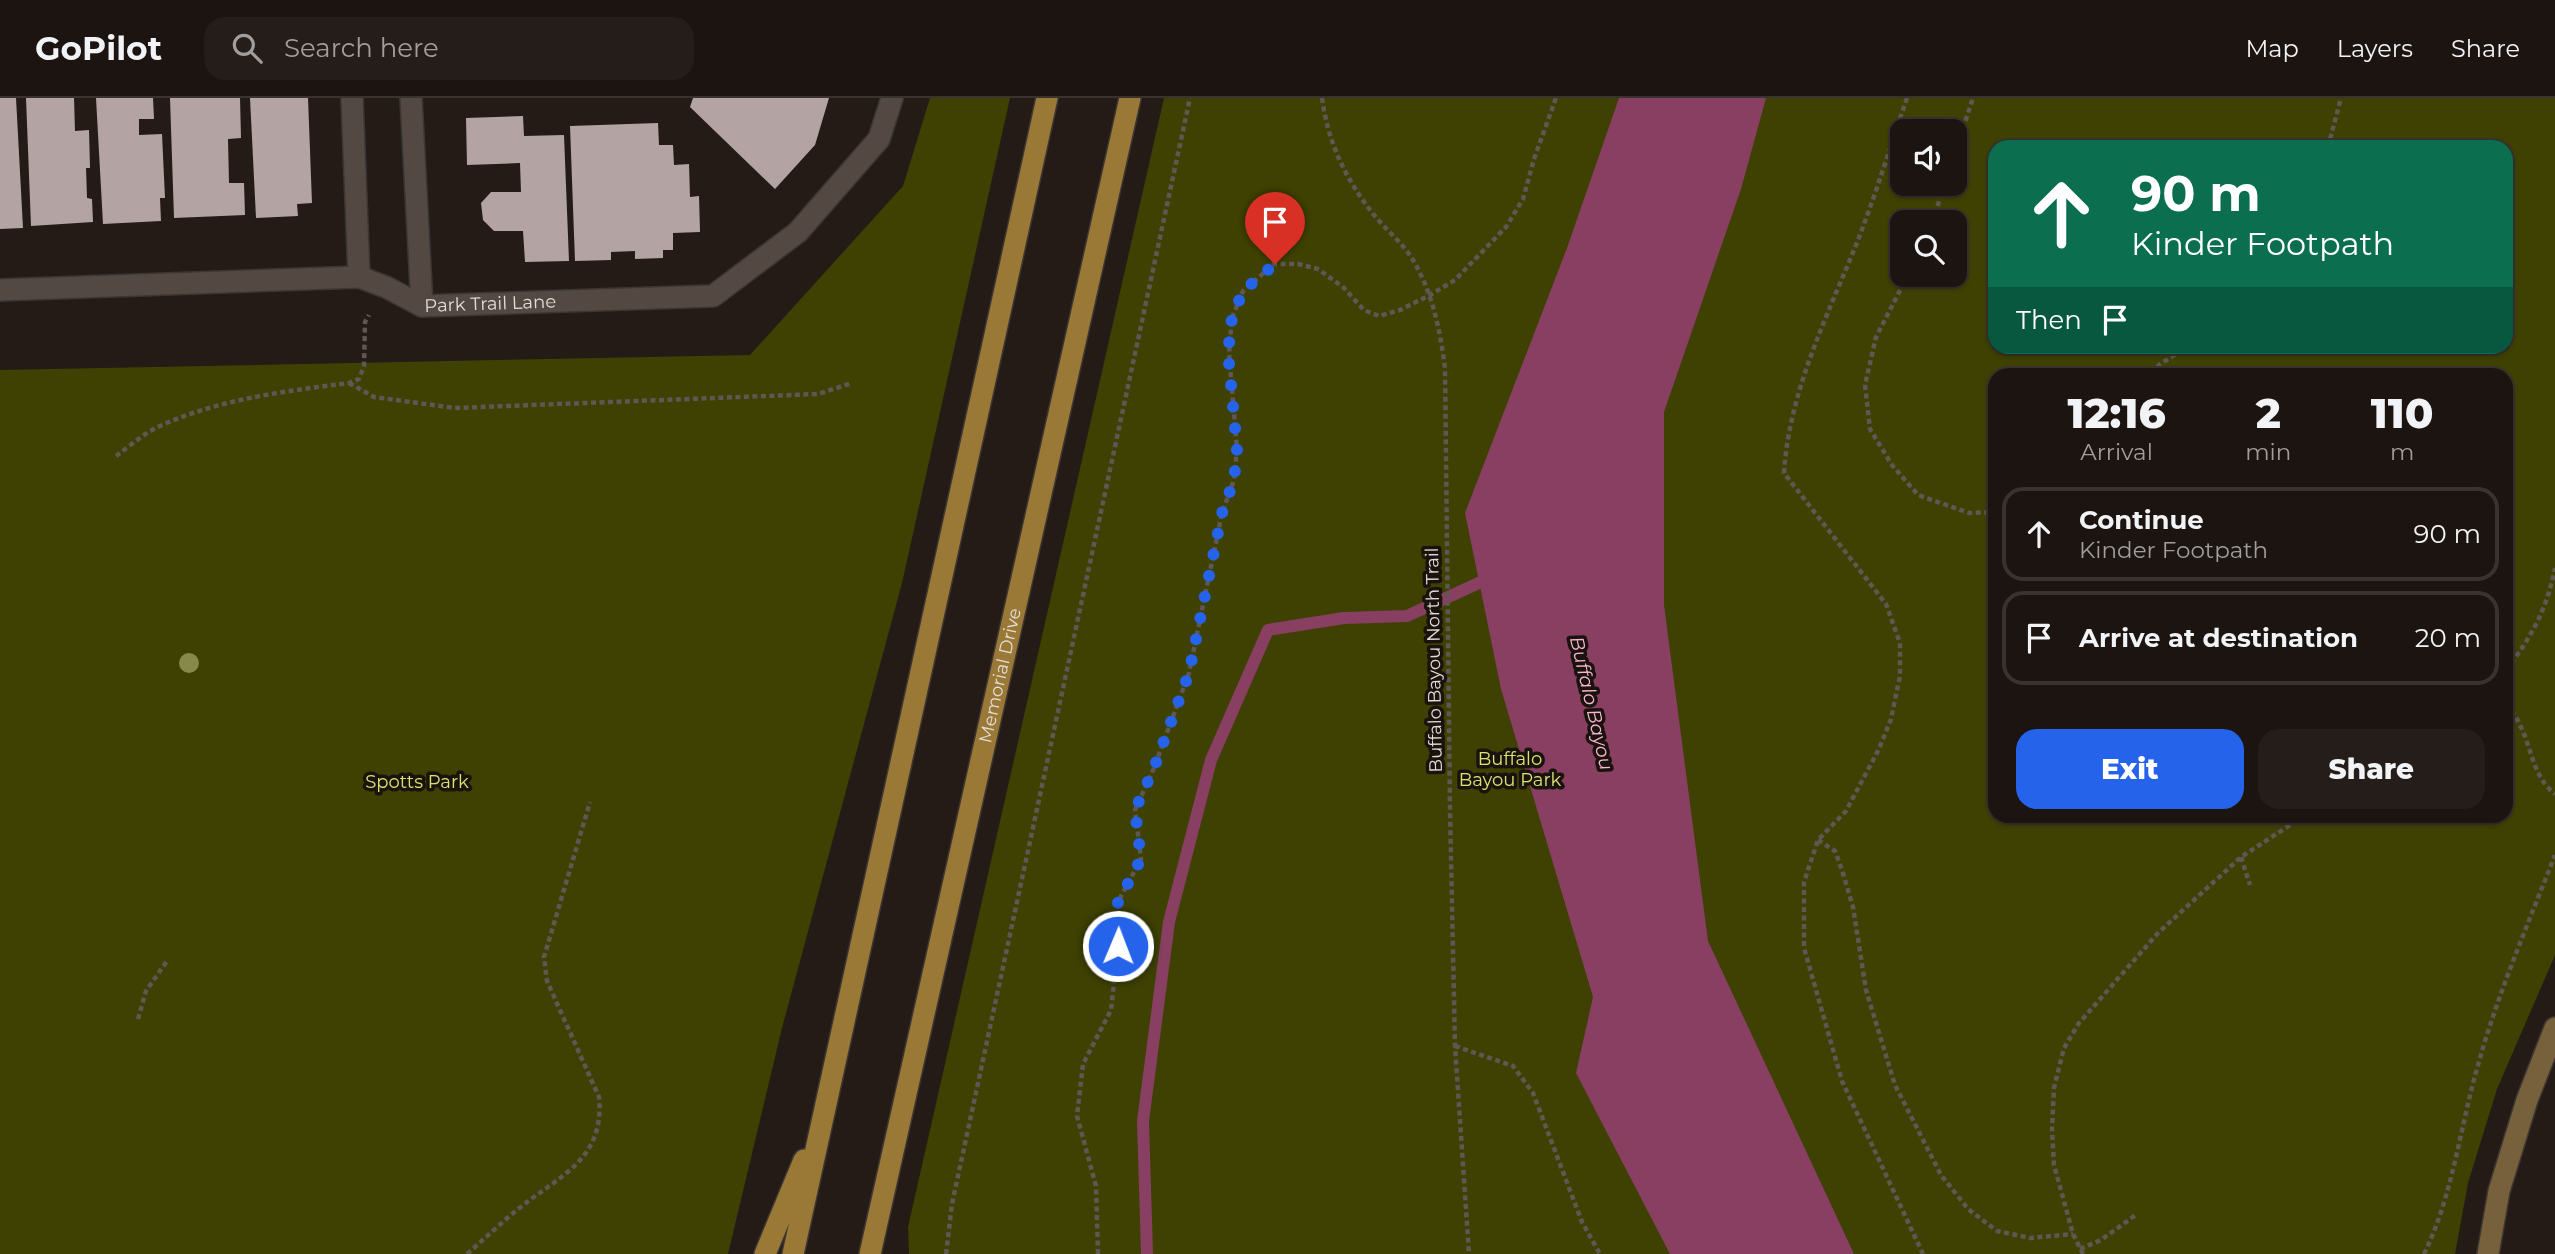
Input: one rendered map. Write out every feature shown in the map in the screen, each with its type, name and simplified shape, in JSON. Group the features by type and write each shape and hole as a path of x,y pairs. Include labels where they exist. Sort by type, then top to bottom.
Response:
{"main road":[{"path":"793,1254 1047,98"},
{"name":"Memorial Drive","path":"870,1254 1130,98"},
{"path":"765,1254 823,1113"},
{"path":"876,1224 876,1254"}],"street":[{"path":"352,98 359,277"},
{"path":"411,98 422,306"},
{"name":"Park Trail Lane","path":"0,290 359,277 386,287 422,306 713,296 798,232 879,139 892,98"},
{"path":"2488,1254 2499,1191 2528,1100 2555,1028"}],"path":[{"path":"946,1254 952,1205 1190,98"},
{"name":"Buffalo Bayou North Trail","path":"1322,98 1325,118 1344,173 1374,215 1412,258 1430,295 1440,328 1445,368 1446,412 1455,1046 1469,1254"},
{"path":"1098,1254 1096,1186 1077,1116 1083,1064 1111,1010 1118,946 1118,902 1141,859 1135,810 1154,768 1189,673 1222,513 1234,480 1237,449 1228,352 1232,318 1243,291 1275,264 1298,264 1318,269 1343,288 1364,310 1379,316 1400,310 1455,280 1506,227 1523,199 1556,98"},
{"path":"1907,98 1865,222 1802,380 1786,440 1784,473 1886,604 1900,643 1900,676 1891,719 1880,749 1846,811 1818,839 1804,882 1804,948 1842,1081 1923,1254"},
{"path":"1966,119 1973,98"},
{"path":"2330,140 2341,98"},
{"path":"116,456 158,426 201,410 273,393 349,383 359,379 364,366 365,322 386,287"},
{"path":"1902,287 1876,337 1865,385 1870,429 1892,465 1917,495 1969,513 1988,512"},
{"path":"2157,368 2176,354"},
{"path":"349,383 374,397 455,408 818,394 852,383"},
{"path":"2513,661 2530,640 2551,589 2555,568"},
{"path":"2513,714 2520,723 2530,757 2546,787 2555,794"},
{"path":"467,1254 518,1209 566,1175 585,1157 595,1135 600,1109 598,1097 547,981 544,957 590,802"},
{"path":"2137,1214 2081,1252 2073,1234 2054,1165 2054,1088 2064,1048 2079,1023 2158,933 2241,857 2293,823"},
{"path":"1818,839 1835,851 1842,870 1853,907 1866,990 1895,1086 1941,1175 1968,1209 1997,1231 2030,1238 2073,1234"},
{"path":"2424,1254 2441,1210 2478,1064 2496,1009 2555,855"},
{"path":"2241,857 2250,885"},
{"path":"138,1019 146,991 167,961"},
{"path":"1455,1046 1513,1066 1533,1093 1582,1222 1600,1254"}],"green space":[{"name":"Spotts Park","path":"930,98 1010,98 902,583 782,1028 728,1254 0,1254 0,370 750,355 903,186"},
{"name":"Buffalo Bayou Park","path":"1164,98 2555,98 2555,955 2497,1089 2468,1183 2455,1254 909,1254 908,1227"}],"water":[{"name":"Buffalo Bayou","path":"1619,98 1766,98 1741,189 1664,412 1664,605 1708,941 1854,1254 1670,1254 1576,1073 1593,997 1501,689 1465,513 1567,248"}],"building":[{"path":"0,98 16,98 23,228 0,229"},
{"path":"26,98 74,98 75,131 89,130 90,168 86,168 87,198 92,199 93,222 31,226"},
{"path":"96,98 153,98 154,119 139,119 139,135 162,134 165,198 160,198 161,221 103,224"},
{"path":"170,98 240,98 241,138 228,139 229,183 244,183 245,215 174,218"},
{"path":"250,98 308,98 312,203 297,204 298,216 256,218"},
{"path":"693,98 829,98 815,145 775,189 690,107"},
{"path":"523,116 524,136 564,135 569,261 525,262 523,231 494,231 483,220 481,203 491,192 521,192 520,163 467,165 466,118"},
{"path":"658,123 659,145 673,145 674,165 689,164 690,197 699,196 700,232 673,233 673,250 663,250 663,258 635,259 635,251 611,252 611,260 575,261 570,126"}],"waterway":[{"path":"1147,1254 1143,1121 1169,922 1211,760 1268,630 1344,618 1407,616 1494,576"}],"route":[{"path":"1118,946 1118,902 1141,859 1135,810 1154,768 1189,673 1222,513 1234,480 1237,449 1228,352 1232,318 1243,291 1275,264"}]}
